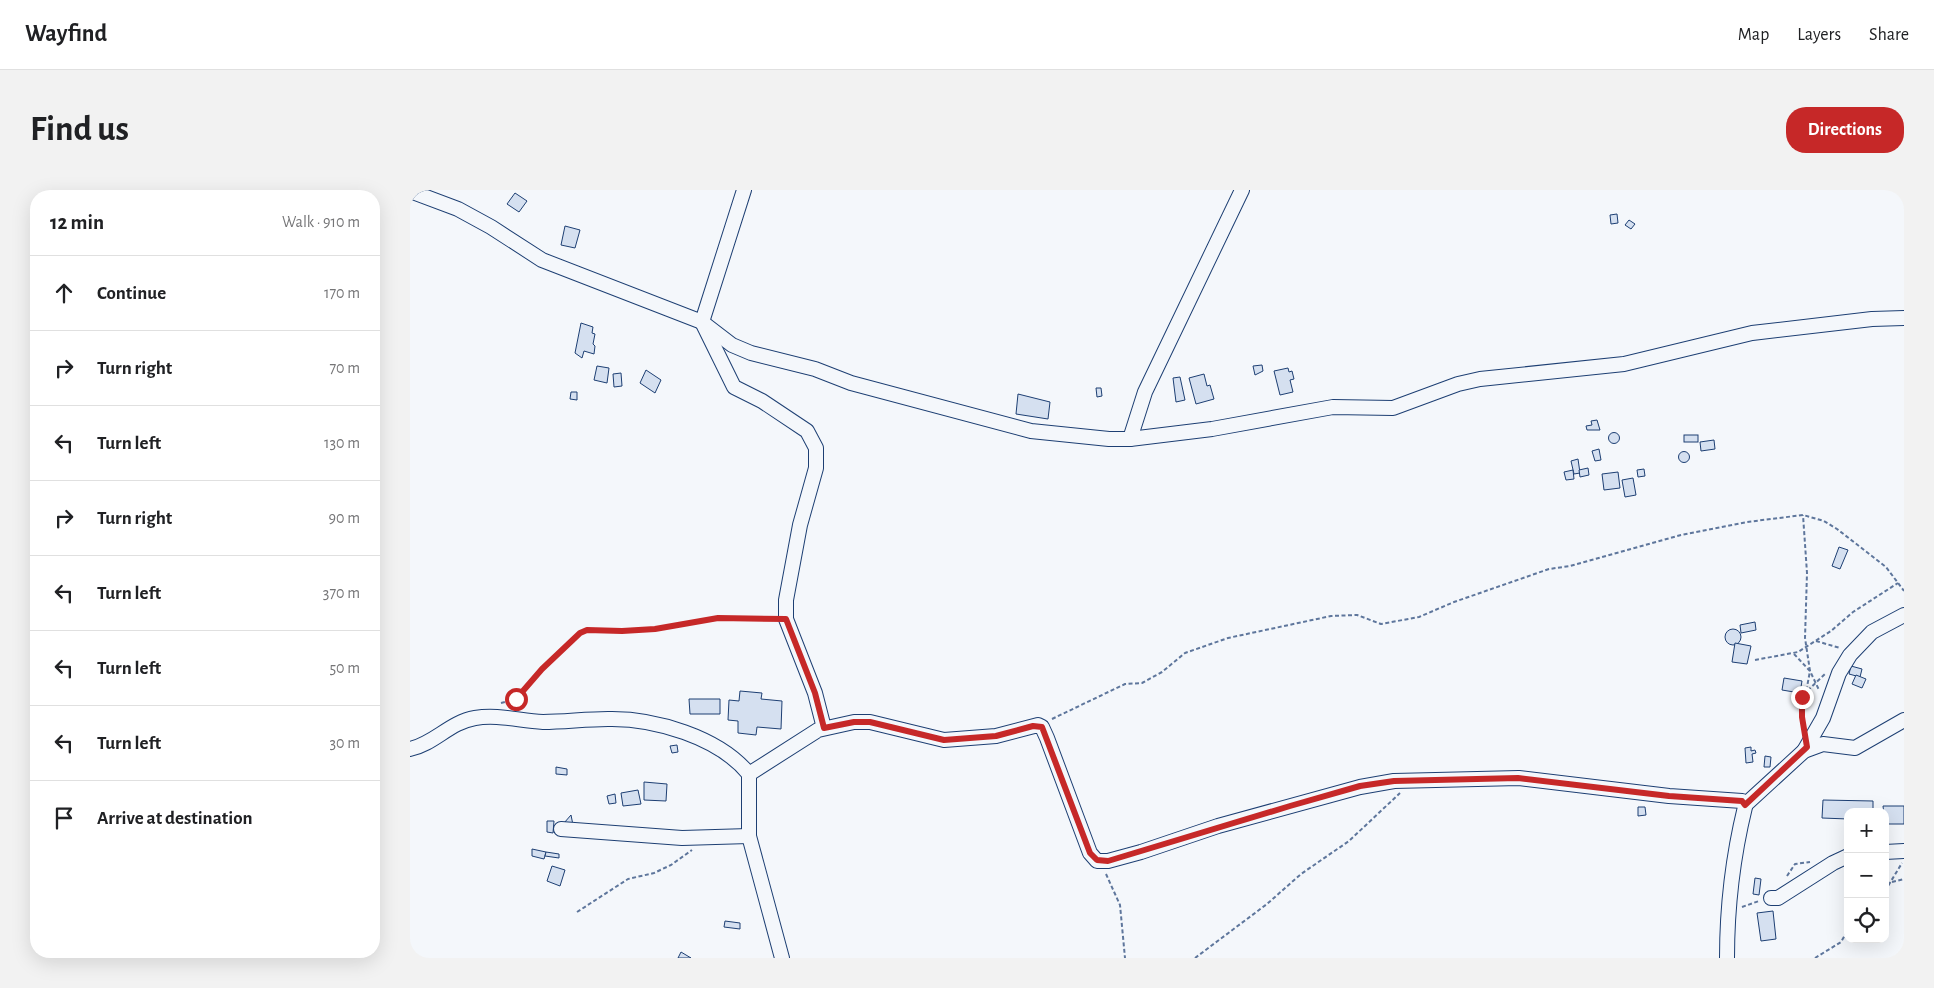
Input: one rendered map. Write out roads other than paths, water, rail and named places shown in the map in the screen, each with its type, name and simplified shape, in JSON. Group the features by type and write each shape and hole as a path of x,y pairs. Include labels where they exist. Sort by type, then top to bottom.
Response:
{"street":[{"path":"744,190 702,322 734,387 762,401 807,431 816,448 816,468 800,525 786,600 786,619 818,700 824,728"},
{"path":"1130,439 1145,392 1242,190"},
{"path":"410,191 458,209 491,227 542,260 702,322 718,336 738,348 815,369 860,386 1031,431 1109,439 1130,439 1212,428 1333,407 1393,408 1416,402 1458,384 1480,379 1624,364 1752,333 1872,319 1904,318"},
{"path":"1727,958 1727,936 1735,862 1745,805 1805,749 1823,718 1839,673 1851,653 1872,632 1904,615"},
{"path":"410,749 423,745 459,723 473,718 494,716 543,722 610,718 652,723 710,742 749,774"},
{"path":"1805,749 1819,744 1855,748 1866,744 1904,720"},
{"path":"749,774 824,728 854,722 870,722 944,740 996,736 1038,725 1042,727 1047,738 1090,853 1097,860 1108,861 1218,826 1360,786 1413,781 1518,778 1669,796 1742,801 1745,805"},
{"path":"749,774 749,836 782,958"},
{"path":"561,829 714,839 749,836"},
{"path":"1889,852 1904,851"},
{"path":"1771,898 1778,898 1844,858"}]}
